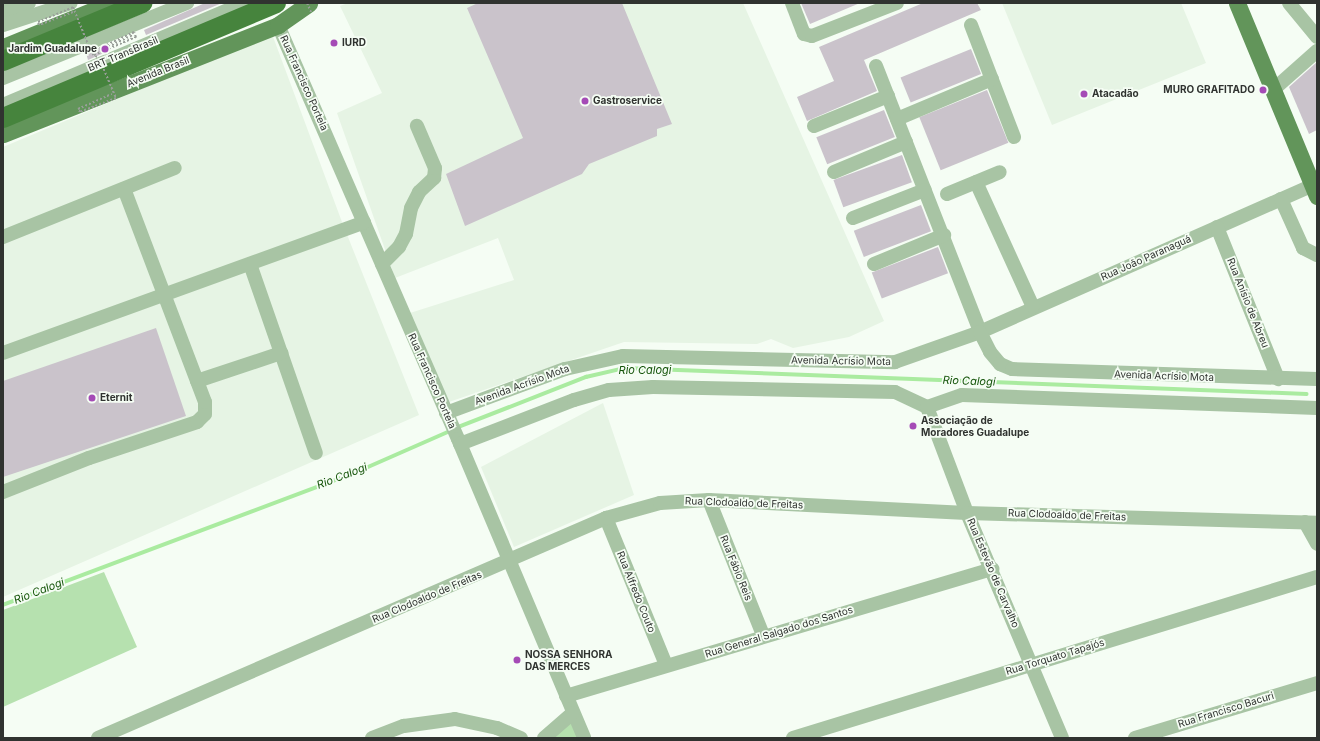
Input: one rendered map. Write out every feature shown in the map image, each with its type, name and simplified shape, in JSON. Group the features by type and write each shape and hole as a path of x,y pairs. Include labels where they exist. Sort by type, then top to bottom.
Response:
{"highway":[{"path":"3,61 142,3"},
{"name":"Avenida Brasil","path":"3,118 276,3"}],"main road":[{"path":"3,47 111,3"},
{"path":"1237,3 1273,90 1313,179"},
{"name":"Avenida Brasil","path":"3,134 278,25 309,6"}],"street":[{"path":"3,12 28,3"},
{"path":"3,78 187,3"},
{"name":"BRT TransBrasil","path":"3,105 244,3"},
{"path":"792,3 804,34 808,36 892,4"},
{"path":"1289,3 1317,37"},
{"path":"3,25 72,8"},
{"name":"Rua Francisco Portela","path":"278,25 459,441 584,738"},
{"path":"970,25 1014,137"},
{"path":"1273,90 1317,51"},
{"path":"876,66 944,235 980,332"},
{"path":"897,119 992,79"},
{"path":"814,126 888,96"},
{"path":"382,264 399,247 406,234 411,208 419,192 434,178 435,168 417,126"},
{"path":"834,172 906,142"},
{"path":"3,236 175,168"},
{"path":"947,194 1000,172"},
{"name":"Rua João Paranaguá","path":"980,332 1033,307 1281,199 1313,179"},
{"path":"976,182 1033,307"},
{"path":"3,492 89,458 197,422 206,409 197,381 124,189"},
{"path":"852,218 925,190"},
{"path":"1281,199 1303,248 1317,255"},
{"path":"3,353 364,222"},
{"name":"Rua Anísio de Abreu","path":"1217,227 1278,379"},
{"path":"874,264 944,235"},
{"path":"250,264 316,453"},
{"name":"Avenida Acrísio Mota","path":"447,415 565,369 623,356 895,362 980,332 990,352 1000,364 1012,369 1278,379 1317,379"},
{"path":"197,381 281,353"},
{"path":"459,441 574,400 616,390 653,387 895,392 927,407 962,395 1317,408"},
{"name":"Rua Estevão de Carvalho","path":"927,407 967,513 992,569 1030,664 1062,738"},
{"name":"Rua Clodoaldo de Freitas","path":"98,738 510,562 606,518 660,504 709,500 967,513 1311,523"},
{"name":"Rua Fábio Reis","path":"709,500 763,636"},
{"name":"Rua Alfredo Couto","path":"606,518 666,666"},
{"path":"1311,523 1317,544"},
{"name":"Rua General Salgado dos Santos","path":"566,696 763,636 992,569"},
{"name":"Rua Torquato Tapajós","path":"793,738 1317,577"},
{"name":"Rua Francisco Bacuri","path":"1135,738 1317,683"},
{"path":"544,738 573,713"},
{"path":"372,738 404,726 455,719 497,728 521,738"}],"path":[{"path":"72,8 39,25 38,22 73,7 94,56 98,58 116,98 80,112 78,109 112,94"},
{"path":"94,56 136,37 134,32 100,48 101,50 133,35"}],"shaded area":[{"path":"348,3 743,3 884,321 849,337 793,348 771,339 757,344 624,342 449,402 410,313 514,280 498,238 395,278 337,113 382,93 340,6"},
{"name":"Atacadão","path":"1002,3 1181,3 1206,63 1052,125"},
{"path":"272,34 342,222 419,415 3,597 3,147"},
{"path":"603,403 634,495 514,547 481,467"}],"green space":[{"path":"104,572 137,647 3,707 3,610"},
{"path":"570,721 578,738 549,738"}],"building":[{"path":"205,3 222,3 146,35 144,30"},
{"name":"Gastroservice","path":"478,3 622,3 672,124 657,129 657,136 589,164 582,174 465,226 446,174 523,138 467,8"},
{"path":"801,3 860,3 810,24"},
{"path":"923,3 977,3 981,10 864,60 877,91 807,121 797,97 834,81 819,47"},
{"path":"104,46 106,52 88,60 86,53"},
{"path":"971,49 981,74 911,103 901,77"},
{"path":"1317,62 1317,130 1309,134 1289,87"},
{"path":"987,90 1008,143 941,170 919,117"},
{"path":"884,110 895,137 827,164 816,137"},
{"path":"902,155 912,182 843,207 833,180"},
{"path":"921,205 931,231 864,257 854,231"},
{"path":"938,247 948,273 882,299 872,272"},
{"name":"Eternit","path":"156,328 186,416 3,477 3,381"}],"waterway":[{"name":"Rio Calogi","path":"456,428 586,377 625,368 1307,394"},
{"name":"Rio Calogi","path":"3,605 359,471 450,431"}],"place":[{"name":"IURD","path":"334,43"},
{"name":"Jardim Guadalupe","path":"105,49"},
{"name":"MURO GRAFITADO","path":"1263,90"},
{"name":"Atacadão","path":"1084,94"},
{"name":"Gastroservice","path":"585,101"},
{"name":"Eternit","path":"92,398"},
{"name":"Associação de Moradores Guadalupe","path":"913,426"},
{"name":"NOSSA SENHORA DAS MERCES","path":"517,660"}]}
